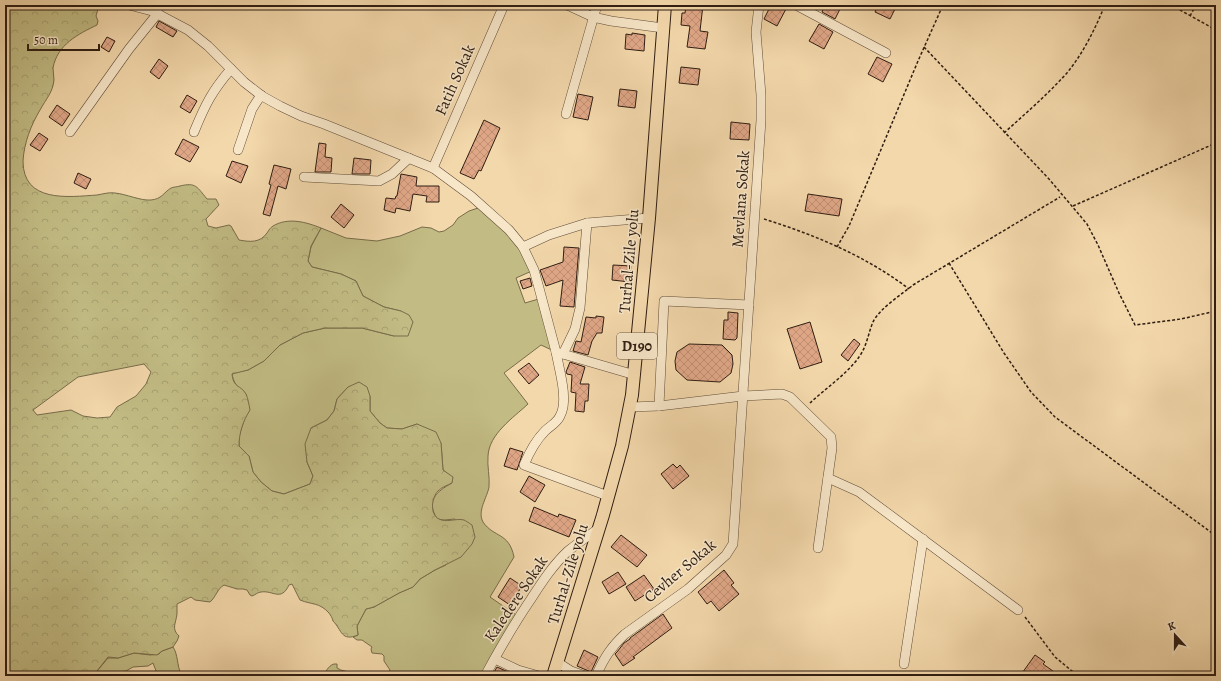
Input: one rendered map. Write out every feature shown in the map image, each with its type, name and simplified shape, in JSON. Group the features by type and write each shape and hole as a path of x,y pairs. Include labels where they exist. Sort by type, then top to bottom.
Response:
{"main road":[{"name":"Turhal-Zile yolu","path":"553,676 608,496 622,446 630,407 635,375 649,218 665,5"}],"street":[{"path":"129,5 138,6 158,13 188,30 208,46 244,82 261,95 280,106 301,116 433,168 491,212 509,230 523,247 534,270 559,353 563,404 562,411 555,423 537,440 529,452 524,465 608,496"},
{"name":"Fatih Sokak","path":"433,168 504,5"},
{"path":"567,5 593,17 663,28"},
{"path":"566,114 597,5"},
{"name":"Mevlana Sokak","path":"743,396 761,120 761,95 756,32 759,5"},
{"path":"796,5 886,53"},
{"path":"70,132 129,49 158,13"},
{"path":"194,132 211,94 231,69"},
{"path":"238,150 252,108 261,95"},
{"path":"304,177 378,181 392,174 409,158"},
{"path":"523,247 549,234 587,223 649,218"},
{"path":"559,353 575,329 580,308 587,223"},
{"path":"659,406 664,301 749,305"},
{"path":"559,353 635,375"},
{"path":"630,407 659,406 743,396 782,394 790,398 830,437 832,448 818,548"},
{"name":"Cevher Sokak","path":"596,676 609,650 625,634 688,589 726,555 730,549 734,534 743,396"},
{"path":"828,478 859,492 1018,610"},
{"name":"Kaledere Sokak","path":"485,676 519,616 541,583 557,563 576,545 598,529"},
{"path":"904,664 923,539"},
{"path":"495,659 518,670 539,676"},
{"path":"558,662 571,671 585,676"}],"path":[{"path":"837,247 849,226 943,5"},
{"path":"1004,133 1040,100 1079,57 1105,5"},
{"path":"1170,5 1216,30"},
{"path":"1190,16 1196,5"},
{"path":"924,47 1073,206 1087,224 1095,238 1135,325 1181,319 1216,311"},
{"path":"1073,206 1216,143"},
{"path":"802,409 851,366 860,356 866,344 873,322 882,312 909,289 949,263 1060,197"},
{"path":"754,216 796,229 837,247 877,268 909,289"},
{"path":"949,263 1004,353 1031,392 1055,417 1216,536"},
{"path":"1018,610 1028,620 1054,657 1078,676"}],"green space":[{"path":"5,5 98,5 96,16 98,21 97,25 69,41 55,60 52,88 28,134 25,148 23,161 25,175 30,184 39,191 61,196 85,196 113,193 147,200 158,198 172,188 193,185 196,186 207,199 216,199 219,205 206,219 208,226 216,228 229,225 239,240 243,241 261,239 273,226 279,223 291,221 303,222 321,228 311,246 308,261 312,267 341,274 356,281 363,296 384,307 401,311 409,315 413,322 408,336 394,336 362,328 325,328 303,333 280,345 264,361 248,370 232,374 234,382 246,394 250,410 242,427 239,446 249,456 253,472 261,482 272,491 284,494 310,484 313,476 307,462 305,444 311,428 327,420 334,411 337,399 348,387 359,382 367,387 370,396 370,411 380,423 387,428 402,429 417,424 436,432 441,443 443,470 453,477 452,483 441,488 434,497 432,505 434,513 436,517 442,520 466,521 472,525 475,537 472,544 461,557 420,579 413,587 374,607 366,609 357,626 358,635 352,637 342,634 325,609 315,604 300,600 292,584 280,594 259,592 252,596 247,590 224,585 210,602 195,600 191,597 177,604 175,631 179,636 173,647 162,651 157,655 134,653 118,658 108,657 93,676 5,676","holes":["144,364 151,372 146,384 136,396 117,407 110,417 97,418 83,416 71,410 37,415 33,410 78,377"]},
{"path":"484,206 509,230 534,270 516,278 525,303 542,298 556,352 541,345 504,373 528,404 503,427 489,448 489,487 482,509 481,518 487,527 509,543 514,557 490,597 519,617 485,676 449,676 447,673 441,673 439,676 373,676 379,672 389,672 390,670 384,661 384,656 382,654 372,653 372,647 362,640 357,640 353,637 358,635 357,626 366,609 374,607 413,587 420,579 446,565 455,519 437,519 432,507 434,497 437,493 452,483 448,474 443,470 441,443 417,424 402,429 387,428 380,423 370,411 370,396 348,387 337,399 334,411 327,420 311,428 307,462 313,476 310,484 284,494 272,491 261,482 253,472 249,456 239,446 239,436 245,417 246,394 236,385 233,380 232,373 248,370 264,361 280,345 303,333 325,328 362,328 394,336 401,311 384,307 363,296 356,281 341,274 312,267 308,261 311,247 321,228 346,238 377,241 400,236 422,227 431,228 439,232 444,231 453,225 458,218 469,211"},
{"path":"173,647 181,674 190,676 158,676 153,663 148,666 133,667 126,671 109,673 106,676 93,676 108,658 118,658 134,653 150,655 159,654 162,651"},
{"path":"334,664 337,664 337,668 340,670 359,673 365,676 320,676"}],"building":[{"path":"686,5 703,5 700,31 708,32 705,49 687,47 690,26 681,25 682,13 685,13"},
{"path":"771,5 783,5 787,7 777,26 764,19"},
{"path":"825,5 842,5 835,19 822,12"},
{"path":"878,5 897,5 890,19 875,12"},
{"path":"159,21 177,31 173,37 156,27"},
{"path":"819,24 833,32 824,49 809,41"},
{"path":"632,33 645,35 644,51 625,49 626,34 632,35"},
{"path":"107,37 115,41 109,52 101,47"},
{"path":"877,57 892,64 883,82 868,74"},
{"path":"159,59 168,66 159,79 150,72"},
{"path":"681,67 700,69 698,85 679,83"},
{"path":"620,89 637,91 635,108 618,106"},
{"path":"578,94 593,97 588,120 573,117"},
{"path":"187,95 197,101 190,113 180,107"},
{"path":"57,105 70,114 62,126 49,117"},
{"path":"484,120 500,128 481,171 479,170 474,179 460,173"},
{"path":"731,122 750,124 749,140 730,139"},
{"path":"39,133 48,139 40,151 30,145"},
{"path":"183,139 199,147 190,162 175,154"},
{"path":"319,143 326,144 325,157 332,158 331,172 315,172"},
{"path":"354,158 371,160 370,174 352,174"},
{"path":"232,161 248,166 241,183 226,176"},
{"path":"274,165 291,169 286,189 278,186 270,216 263,214 271,185 269,184"},
{"path":"78,173 91,179 86,189 74,183"},
{"path":"401,174 417,177 416,186 439,186 439,202 426,202 427,196 413,194 410,211 396,208 395,213 384,210 386,198 395,199 397,196"},
{"path":"808,194 842,199 839,216 805,211"},
{"path":"341,204 354,215 344,228 331,217"},
{"path":"564,247 579,248 574,307 560,306 563,280 546,286 540,270 563,262"},
{"path":"613,265 631,266 630,282 612,280"},
{"path":"530,278 532,286 523,289 520,281"},
{"path":"728,312 738,313 737,338 735,340 723,339 724,320 728,320"},
{"path":"596,316 604,317 602,333 597,333 592,341 588,355 573,351 576,341 581,342 586,317 596,318"},
{"path":"810,322 822,362 800,369 787,329"},
{"path":"854,339 860,344 848,361 841,355"},
{"path":"689,344 722,345 732,355 733,364 731,373 720,382 687,380 676,370 675,361 677,352"},
{"path":"570,362 585,367 580,384 589,384 588,401 585,401 584,412 575,411 576,393 571,392 572,375 567,374 566,372"},
{"path":"529,363 539,375 529,384 518,371"},
{"path":"510,448 523,452 517,470 504,466"},
{"path":"673,464 677,468 680,465 689,476 673,489 661,474"},
{"path":"529,476 545,485 535,502 520,492"},
{"path":"534,507 558,517 559,514 576,520 569,537 529,521"},
{"path":"621,535 647,555 637,567 611,547"},
{"path":"724,570 734,583 731,585 739,594 719,611 711,601 707,604 698,592"},
{"path":"618,572 626,584 609,594 602,582"},
{"path":"644,575 654,589 635,601 626,587"},
{"path":"510,578 522,586 510,605 498,597"},
{"path":"663,614 672,628 623,666 615,654 630,638"},
{"path":"584,650 598,657 591,672 577,666"},
{"path":"1035,655 1045,662 1043,664 1060,676 1020,676"},
{"path":"497,667 515,675 517,676 492,676"}]}
